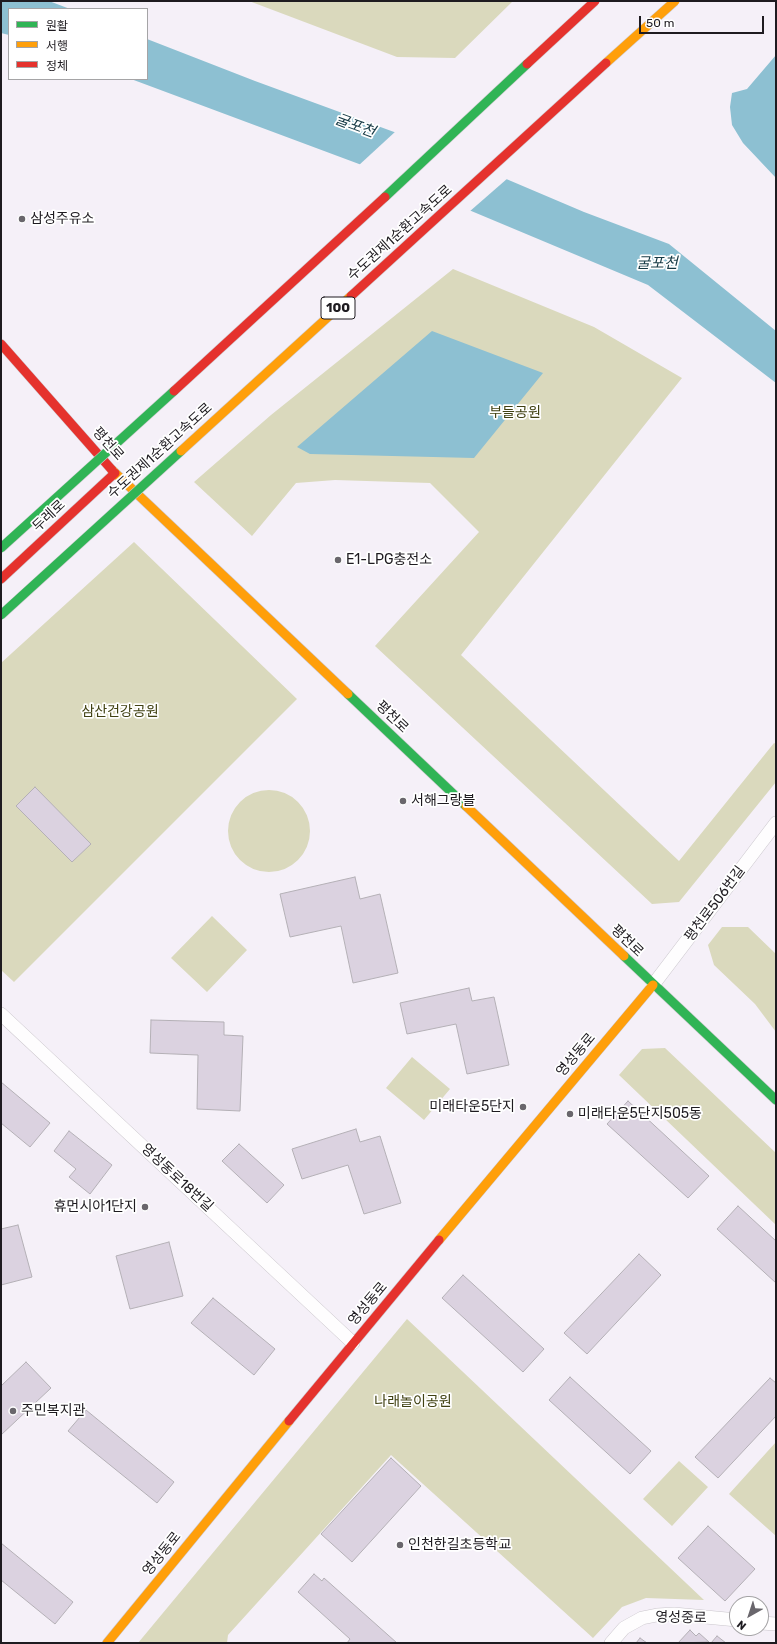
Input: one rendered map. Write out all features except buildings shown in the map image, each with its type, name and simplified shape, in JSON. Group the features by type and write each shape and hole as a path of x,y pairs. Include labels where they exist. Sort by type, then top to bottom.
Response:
{"main road":[{"path":"1,548 285,289 595,1"},
{"name":"수도권제1순환고속도로","path":"1,615 675,1"},
{"name":"평천로","path":"1,344 115,473 653,985 776,1100"},
{"name":"두레로","path":"1,579 115,473"},
{"name":"영성동로","path":"107,1643 353,1343 653,985"}],"street":[{"name":"평천로506번길","path":"653,985 776,824"},
{"name":"영성동로18번길","path":"1,1014 353,1343"},
{"name":"영성중로","path":"611,1643 624,1628 642,1618 674,1614 729,1619"}],"green space":[{"path":"249,1 513,1 455,58 397,57"},
{"name":"부들공원","path":"453,269 594,327 682,378 461,655 679,861 774,743 776,744 776,782 679,902 652,904 375,646 479,532 430,483 335,480 296,483 252,536 194,482 271,415"},
{"name":"삼산건강공원","path":"134,542 297,699 14,982 1,970 1,663"},
{"path":"269,790 285,793 298,802 307,815 310,831 307,847 298,860 285,869 269,872 253,869 240,860 231,847 228,831 231,815 240,802 253,793"},
{"path":"212,916 247,950 207,992 171,958"},
{"path":"722,927 748,927 776,954 776,1032 755,1004 714,965 708,945"},
{"path":"665,1048 776,1153 776,1225 619,1075 642,1049"},
{"path":"412,1057 450,1089 424,1120 386,1088"},
{"name":"나래놀이공원","path":"407,1319 704,1600 646,1598 622,1607 593,1638 391,1455 228,1635 227,1643 138,1643"},
{"path":"776,1442 776,1536 729,1494"},
{"path":"679,1461 708,1487 672,1526 643,1499"}],"water":[{"path":"1,1 49,1 67,8 8,8 8,35 1,33"},
{"name":"굴포천","path":"148,39 255,81 405,136 584,212 669,244 776,331 776,383 648,285 359,164 134,80 148,80"},
{"path":"776,55 776,178 743,143 732,125 730,107 732,93 747,89"},
{"path":"432,331 543,373 474,458 310,454 297,447"}],"pier":[{"path":"396,131 508,178 469,212 358,166"}],"traffic: fast":[{"path":"385,197 527,64"},
{"path":"1,548 174,391"},
{"path":"1,615 181,451"},
{"path":"348,694 466,806"},
{"path":"624,956 776,1100"}],"traffic: slow":[{"path":"606,63 675,1"},
{"path":"181,451 351,296"},
{"path":"112,470 348,694"},
{"path":"466,806 624,956"},
{"path":"439,1240 653,985"},
{"path":"107,1643 289,1421"}],"traffic: jam":[{"path":"527,64 595,1"},
{"path":"351,296 606,63"},
{"path":"174,391 385,197"},
{"path":"1,344 112,470"},
{"path":"1,579 115,473"},
{"path":"289,1421 439,1240"}],"place":[{"name":"삼성주유소","path":"22,219"},
{"name":"E1-LPG충전소","path":"338,560"},
{"name":"서해그랑블","path":"403,801"},
{"name":"미래타운5단지","path":"523,1107"},
{"name":"미래타운5단지505동","path":"570,1114"},
{"name":"휴먼시아1단지","path":"145,1207"},
{"name":"주민복지관","path":"13,1411"},
{"name":"인천한길초등학교","path":"400,1545"}]}
